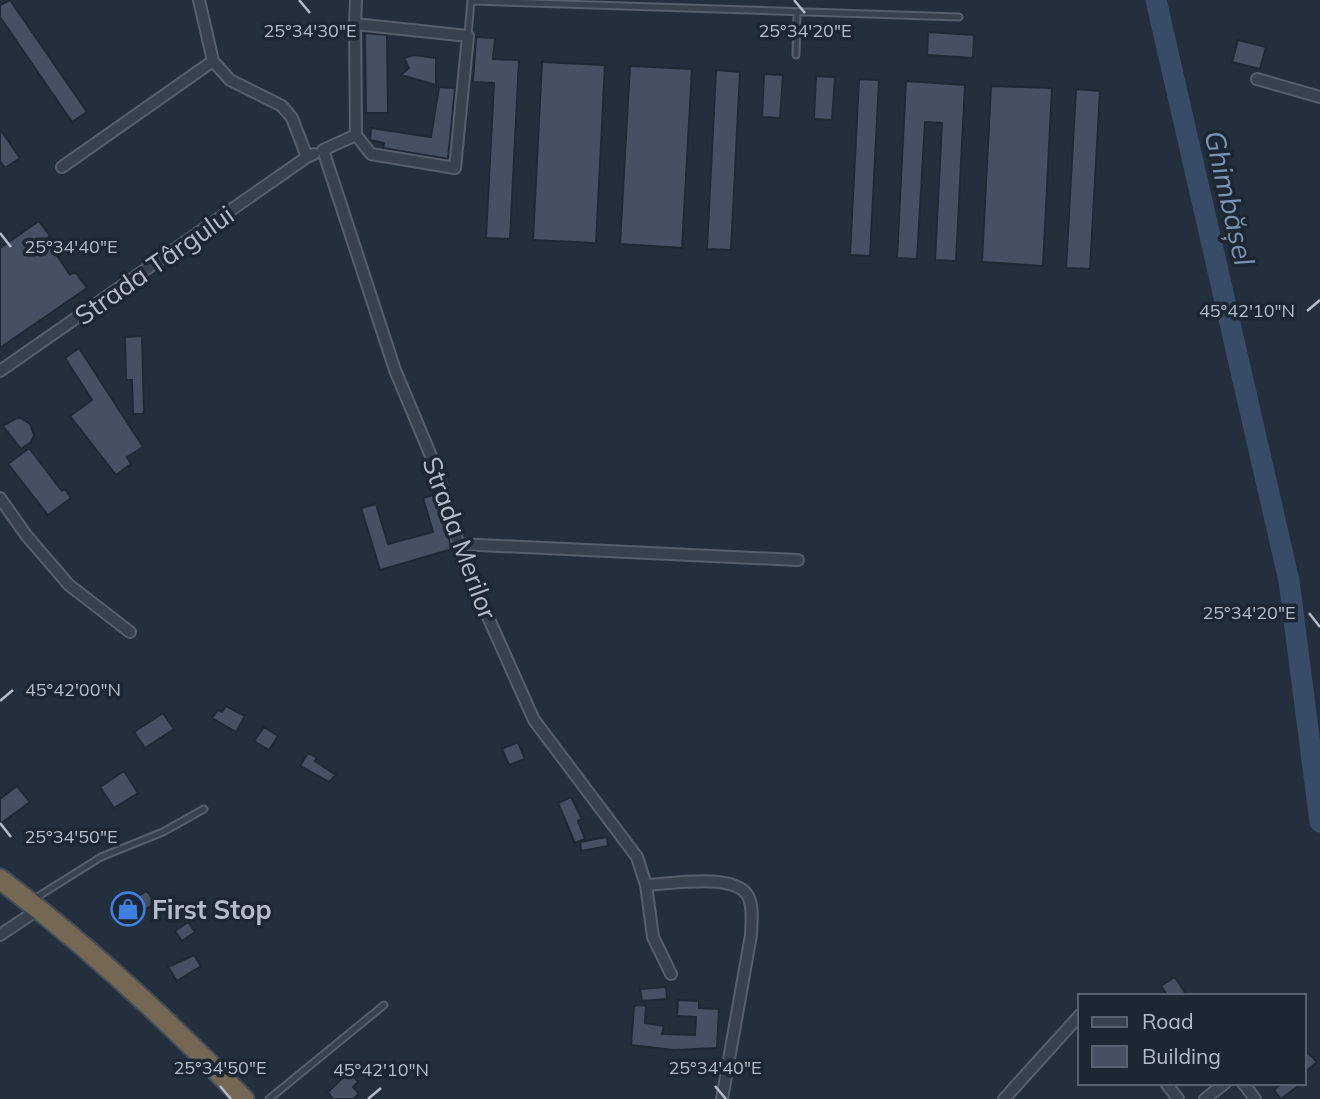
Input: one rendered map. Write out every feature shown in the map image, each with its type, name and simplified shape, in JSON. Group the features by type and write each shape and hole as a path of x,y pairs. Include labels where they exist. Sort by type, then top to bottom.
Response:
{"highway":[{"path":"0,879 146,1000 244,1099"}],"street":[{"path":"199,0 213,61 230,80 282,106 292,118 307,158"},
{"path":"355,24 468,36 455,168 371,154 356,135 355,24 356,0"},
{"path":"62,167 213,61"},
{"path":"1257,79 1320,97"},
{"path":"323,150 356,135"},
{"name":"Strada Târgului","path":"0,371 307,158 323,150"},
{"name":"Strada Merilor","path":"323,150 395,370 436,468 458,544 534,720 631,847 646,886 653,937 671,974"},
{"path":"0,498 26,535 69,585 130,632"},
{"path":"458,544 798,560"},
{"path":"646,886 718,881 735,885 748,895 752,910 751,935 722,1099"},
{"path":"0,935 34,905"},
{"path":"1004,1099 1078,1017"},
{"path":"1205,1099 1222,1085"}],"lane":[{"path":"468,36 471,1 959,17"},
{"path":"796,55 797,12"},
{"path":"34,905 101,857 163,832 204,809"},
{"path":"269,1099 384,1005"}],"building":[{"path":"10,0 87,112 72,122 0,17 0,5"},
{"path":"928,32 974,35 973,58 927,55"},
{"path":"365,33 387,35 388,113 366,113"},
{"path":"476,37 495,38 493,59 519,60 510,239 486,238 494,83 473,82"},
{"path":"1238,40 1266,47 1260,69 1232,62"},
{"path":"414,55 436,58 436,85 401,75 409,68 404,58"},
{"path":"542,62 605,65 596,243 533,240"},
{"path":"630,66 692,69 682,248 620,244"},
{"path":"716,70 740,72 731,250 707,249"},
{"path":"764,74 783,75 780,118 762,117"},
{"path":"816,76 835,77 832,120 814,119"},
{"path":"859,79 879,80 870,256 850,255"},
{"path":"906,81 965,85 956,261 935,260 942,123 925,122 917,259 897,258"},
{"path":"991,86 1052,88 1043,266 982,262"},
{"path":"439,87 455,88 448,159 383,148 384,143 370,140 371,128 431,137"},
{"path":"1076,89 1100,91 1090,269 1066,268"},
{"path":"0,129 20,158 5,168 0,161"},
{"path":"39,221 50,236 46,239 70,275 75,272 87,288 0,348 0,248"},
{"path":"142,336 144,411 143,414 133,414 132,380 126,380 125,337"},
{"path":"79,348 143,447 127,457 131,464 116,475 70,416 92,400 65,358"},
{"path":"19,417 30,424 34,435 31,442 21,449 3,426"},
{"path":"29,448 62,491 65,489 71,498 48,515 8,464"},
{"path":"436,494 452,549 380,570 361,508 376,504 388,544 433,532 423,498"},
{"path":"226,706 245,716 236,732 212,718 218,710 222,712"},
{"path":"163,713 174,729 145,748 134,732"},
{"path":"264,727 278,736 269,750 254,741"},
{"path":"518,742 525,759 509,765 502,749"},
{"path":"308,753 336,775 329,782 300,766"},
{"path":"124,771 138,793 114,808 100,787"},
{"path":"17,786 30,802 0,824 0,799"},
{"path":"571,797 582,819 578,821 585,839 575,843 558,803"},
{"path":"607,837 608,846 581,851 580,842"},
{"path":"135,891 138,896 147,891 155,903 134,917 122,899"},
{"path":"188,922 195,932 182,941 175,931"},
{"path":"194,955 201,966 177,981 168,967"},
{"path":"1175,977 1186,994 1167,994 1161,986"},
{"path":"666,987 667,999 642,1001 640,989"},
{"path":"678,1000 699,1001 699,1008 719,1009 717,1048 674,1050 631,1045 634,1007 637,1005 646,1006 645,1023 664,1026 662,1034 695,1035 696,1017 677,1016"},
{"path":"1306,1051 1317,1062 1306,1071"},
{"path":"350,1071 358,1082 353,1087 359,1094 353,1099 333,1099 328,1092"},
{"path":"1280,1085 1299,1085 1281,1099 1274,1090"}],"waterway":[{"name":"Ghimbășel","path":"1156,0 1289,581 1320,822"}],"place":[{"name":"First Stop","path":"128,909"}]}
